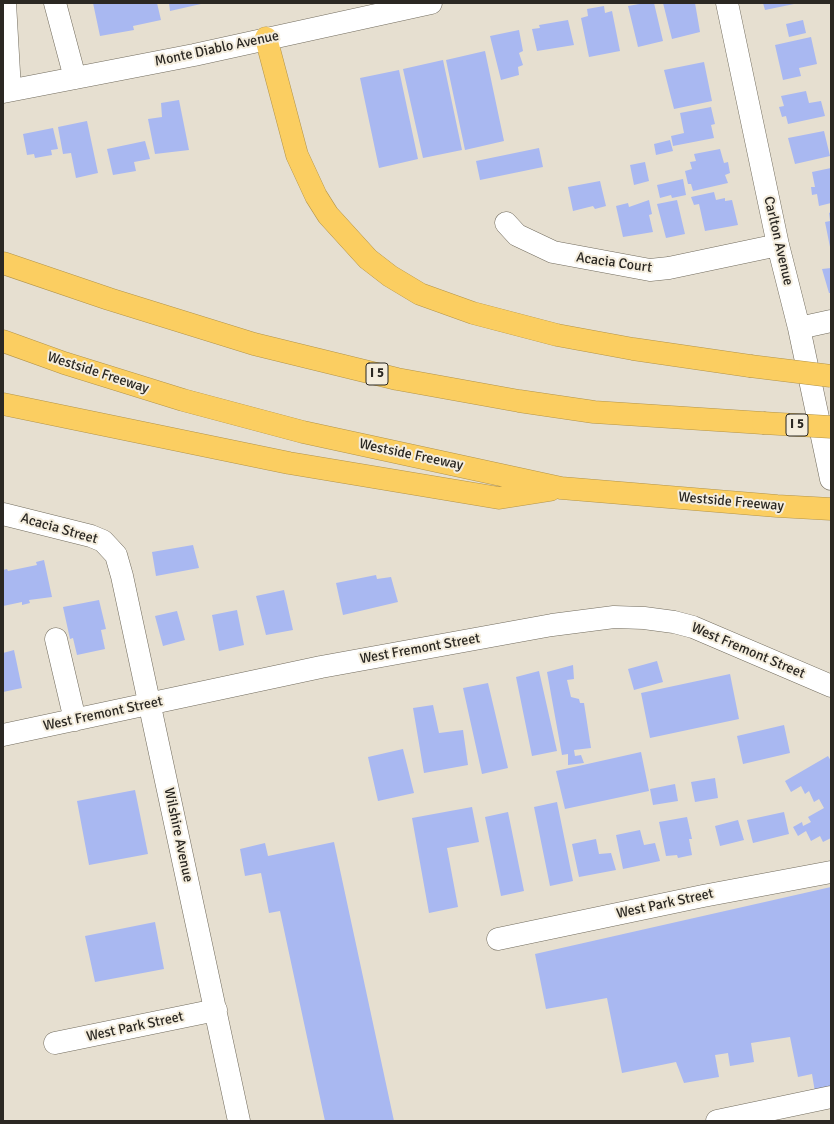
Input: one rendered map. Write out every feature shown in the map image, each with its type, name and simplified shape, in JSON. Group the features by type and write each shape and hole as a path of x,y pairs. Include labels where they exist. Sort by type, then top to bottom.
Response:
{"highway":[{"path":"266,38 297,155 316,196 328,215 363,254 390,276 420,294 473,313 557,335 634,350 831,376"},
{"name":"I 5","path":"3,263 109,300 254,344 397,379 519,402 594,412 831,427"},
{"name":"Westside Freeway","path":"3,341 64,363 183,400 288,428 561,488 831,509"},
{"path":"3,404 289,463 499,498 561,488"}],"street":[{"path":"5,3 7,91"},
{"path":"55,3 75,78"},
{"name":"Monte Diablo Avenue","path":"7,91 194,55 431,3"},
{"name":"Carlton Avenue","path":"727,3 778,245 799,328 831,479"},
{"name":"Acacia Court","path":"506,223 517,235 553,252 650,270 669,268 778,245"},
{"path":"799,328 831,321"},
{"name":"Acacia Street","path":"3,514 91,536 103,541 113,550"},
{"name":"Wilshire Avenue","path":"113,550 122,576 239,1121"},
{"name":"West Fremont Street","path":"3,735 337,664 552,625 614,617 667,621 693,627 831,686"},
{"path":"56,639 75,720"},
{"name":"West Park Street","path":"498,939 703,896 831,872"},
{"name":"West Park Street","path":"56,1043 216,1010"},
{"path":"717,1121 831,1097"}],"building":[{"path":"93,3 157,3 161,20 133,26 134,30 100,36"},
{"path":"169,3 201,3 201,4 170,11"},
{"path":"654,3 663,41 638,47 628,6"},
{"path":"663,3 695,3 700,32 672,39"},
{"path":"763,3 793,3 794,4 765,10"},
{"path":"604,6 605,13 612,11 620,51 589,57 581,18 588,16 587,9"},
{"path":"568,20 574,45 537,51 532,29 540,28 539,25"},
{"path":"803,20 806,33 789,37 786,24"},
{"path":"519,30 523,51 519,53 523,65 518,67 519,75 501,80 490,36"},
{"path":"811,37 817,64 799,68 801,76 783,80 775,45"},
{"path":"485,51 504,141 465,150 446,60"},
{"path":"443,60 462,150 423,158 403,69"},
{"path":"704,62 712,101 674,109 664,70"},
{"path":"399,70 418,159 379,168 360,78"},
{"path":"806,91 809,103 821,101 825,116 788,124 786,116 782,117 779,107 784,106 781,96"},
{"path":"179,100 189,150 155,154 148,119 162,117 161,103"},
{"path":"711,107 715,124 711,125 714,138 673,146 671,136 684,133 680,113"},
{"path":"87,121 98,173 76,178 71,153 63,154 58,127"},
{"path":"53,128 58,149 51,150 52,155 35,158 34,154 27,155 23,134"},
{"path":"824,131 830,156 795,164 788,138"},
{"path":"670,140 673,151 656,155 654,144"},
{"path":"145,141 150,159 134,162 136,171 113,175 107,149"},
{"path":"539,148 543,167 480,180 476,161"},
{"path":"720,149 724,163 728,162 730,173 725,175 728,183 693,191 691,184 688,184 685,171 692,169 690,162 696,161 694,154"},
{"path":"645,162 649,181 634,185 630,165"},
{"path":"831,168 831,203 819,206 817,194 812,195 811,187 815,187 812,172"},
{"path":"683,179 686,195 672,198 671,195 660,198 657,185"},
{"path":"600,181 606,206 595,209 593,206 573,211 568,187"},
{"path":"714,192 716,200 725,198 725,201 732,200 738,225 705,231 699,204 694,205 691,197"},
{"path":"649,200 652,214 649,215 653,232 623,237 616,206 628,203 629,207"},
{"path":"677,200 685,234 666,238 657,204"},
{"path":"831,212 830,247 825,222 830,221 829,213"},
{"path":"831,268 831,293 829,293 822,269"},
{"path":"193,545 199,568 156,576 152,552"},
{"path":"44,560 52,597 29,600 30,603 22,605 22,602 3,606 3,570 7,569 8,571 37,565 36,562"},
{"path":"376,575 377,579 391,577 398,602 343,615 336,583"},
{"path":"284,590 293,630 266,635 256,596"},
{"path":"99,600 106,629 101,630 105,649 77,655 73,638 70,639 63,607"},
{"path":"237,610 244,645 219,651 212,615"},
{"path":"177,611 185,640 163,646 155,616"},
{"path":"14,650 22,688 3,692 3,653"},
{"path":"657,661 663,682 634,690 628,669"},
{"path":"573,665 574,679 567,680 571,697 579,699 580,703 584,703 591,748 574,750 575,756 581,755 584,763 568,765 568,754 562,755 547,672"},
{"path":"539,671 557,751 532,756 516,677"},
{"path":"730,674 739,719 650,738 641,693"},
{"path":"488,683 508,768 482,774 463,688"},
{"path":"433,705 439,733 463,730 468,765 424,773 413,708"},
{"path":"784,725 790,753 743,764 737,736"},
{"path":"403,749 414,793 378,801 368,757"},
{"path":"641,752 649,791 565,809 556,771"},
{"path":"828,756 831,761 831,838 823,842 820,836 811,841 806,831 798,836 793,827 802,822 803,826 811,822 808,817 824,808 819,799 814,802 809,791 805,794 801,786 791,792 785,781"},
{"path":"715,778 718,798 695,802 691,782"},
{"path":"675,784 678,801 653,805 650,789"},
{"path":"135,790 148,854 89,865 77,801"},
{"path":"557,802 573,881 550,886 534,807"},
{"path":"472,807 479,842 447,848 458,907 429,913 412,818"},
{"path":"508,812 524,891 501,896 485,817"},
{"path":"784,812 789,834 753,843 747,820"},
{"path":"687,817 692,839 689,839 692,855 678,858 677,855 666,856 659,822"},
{"path":"738,820 744,840 720,846 715,826"},
{"path":"640,830 644,845 655,843 660,861 623,869 616,835"},
{"path":"596,839 599,854 611,853 616,870 579,877 572,844"},
{"path":"334,842 394,1121 325,1121 280,911 269,913 261,873 245,876 240,849 265,843 268,856"},
{"path":"831,887 831,1088 815,1092 812,1074 798,1077 790,1037 751,1043 754,1062 730,1066 728,1053 715,1055 719,1077 684,1083 676,1062 622,1073 607,998 546,1009 535,954"},
{"path":"155,922 164,969 95,982 85,936"}]}
